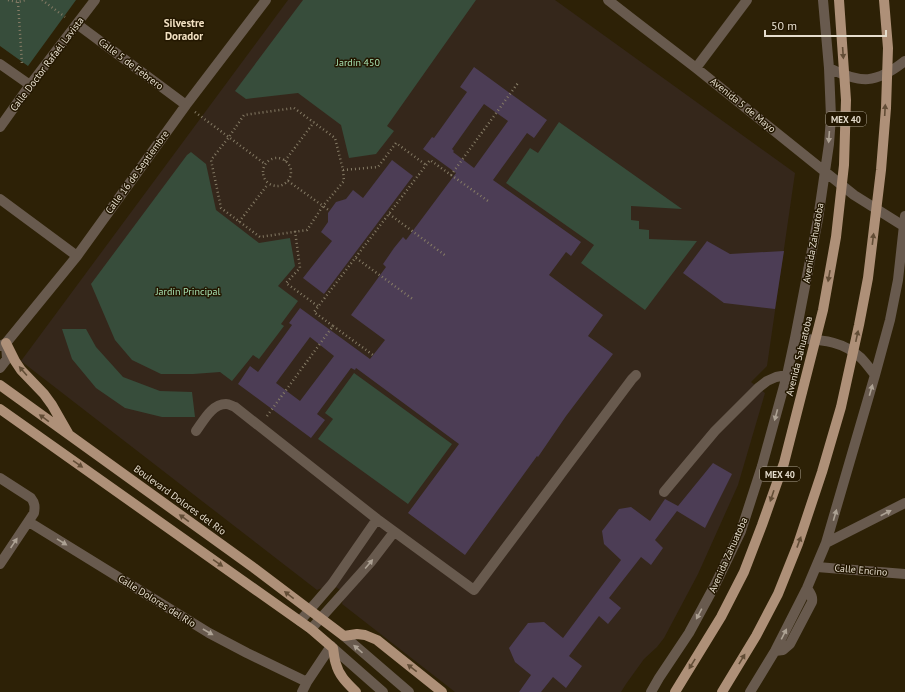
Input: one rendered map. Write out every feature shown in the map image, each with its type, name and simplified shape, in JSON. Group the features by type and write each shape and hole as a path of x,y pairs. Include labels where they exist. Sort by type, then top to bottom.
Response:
{"main road":[{"name":"Avenida Sahuatoba","path":"675,692 721,617 744,572 784,463 823,310 836,237 844,165 846,100 840,0"},
{"path":"722,692 756,636 778,594 798,544 822,472 841,407 868,278 881,170 886,108 888,48 884,0"},
{"path":"2,342 21,370 44,394 52,405 70,436"},
{"name":"Boulevard Dolores del Río","path":"0,385 254,568 344,636"},
{"path":"0,409 311,629 332,647 338,671 356,692"},
{"path":"344,636 357,634 365,635 377,640 442,692"}],"street":[{"name":"Calle Doctor Rafaél Lavista","path":"0,127 26,82 77,24 95,0"},
{"name":"Calle 16 de Septiembre","path":"2,342 77,256 186,105 266,0"},
{"name":"Avenida 5 de Mayo","path":"608,0 696,68 854,195 878,211 905,223"},
{"path":"696,68 747,0"},
{"path":"823,0 829,68 831,116 825,171"},
{"name":"Calle 5 de Febrero","path":"77,24 186,105"},
{"path":"829,68 844,75 868,79 883,76 905,61"},
{"path":"0,64 26,82"},
{"name":"Avenida Zahuatoba","path":"651,692 689,633 715,585 741,531 762,466 787,374 818,219 825,171"},
{"path":"0,199 77,256"},
{"path":"750,692 775,651 807,588 826,543 890,320 898,280 905,223"},
{"path":"795,338 832,342 847,348 862,358 875,376"},
{"path":"0,368 7,359 2,342"},
{"path":"664,492 715,431 758,388 772,379 787,374"},
{"path":"196,430 213,408 227,404 235,407 260,425 377,519 474,590 636,375"},
{"path":"0,478 31,498 34,501 35,507 34,513 0,564"},
{"path":"826,543 905,503"},
{"path":"300,621 332,584 377,519"},
{"name":"Calle Dolores del Río","path":"28,522 209,633 246,653 307,682"},
{"path":"311,629 371,562 394,532"},
{"name":"Calle Encino","path":"817,566 905,574"},
{"path":"344,636 409,692"},
{"path":"302,692 307,682 332,647 383,692"}],"path":[{"path":"8,0 11,2 26,0"},
{"path":"42,0 64,17 77,24"},
{"path":"18,2 26,82"},
{"path":"451,175 518,83"},
{"path":"186,105 265,164"},
{"path":"294,108 314,122 335,138 343,170 344,181 323,206 307,230 260,236 221,208 211,160 244,115 294,108"},
{"path":"285,161 314,122"},
{"path":"343,170 378,168 396,143 426,165"},
{"path":"277,158 281,158 285,161 291,168 288,181 280,186 272,186 268,184 262,172 265,164 268,161 277,158"},
{"path":"373,355 314,312 430,160 488,201"},
{"path":"288,181 330,211"},
{"path":"239,222 268,184"},
{"path":"389,214 446,256"},
{"path":"295,232 300,268 286,283 319,307"},
{"path":"356,258 414,300"},
{"path":"260,425 333,326"}],"shaded area":[{"path":"288,0 555,0 795,173 767,366 751,382 765,393 738,485 698,574 664,638 644,659 621,692 455,692 342,604 344,593 332,584 317,590 21,361"}],"green space":[{"path":"0,0 76,0 28,66 0,46"},
{"name":"Jardín 450","path":"303,0 476,0 387,126 394,131 376,154 349,158 341,125 298,93 246,99 235,91"},
{"path":"559,122 682,209 631,206 631,220 639,221 639,229 649,230 649,239 697,241 645,310 581,263 594,245 506,183 530,148 538,153"},
{"name":"Jardín Principal","path":"191,152 206,164 216,210 259,243 290,238 295,266 278,286 298,301 281,324 284,326 259,359 253,355 232,381 220,372 161,374 132,360 115,340 91,284 187,155"},
{"path":"62,329 86,329 96,347 123,377 160,391 192,392 195,417 162,417 125,408 96,388 72,359"},
{"path":"354,373 452,444 408,504 318,439 333,419 325,413"}],"building":[{"path":"474,67 547,120 534,138 527,133 493,180 581,242 571,256 566,252 549,275 603,315 588,336 613,354 465,555 408,513 459,444 356,368 355,370 351,368 317,414 325,420 311,438 238,384 250,366 258,372 292,325 289,323 300,308 370,359 385,340 351,315 386,267 383,264 394,248 403,237 406,240 456,173 423,149 432,137 434,138 467,92 460,87","holes":["484,104 508,121 474,168 453,152 454,151 452,149","310,337 334,356 300,401 276,383"]},
{"path":"392,160 413,176 324,294 303,278 332,241 321,232 328,222 328,213 336,202 346,199 353,190 363,198"},
{"path":"707,241 730,254 784,251 775,309 724,303 683,273"},
{"path":"713,463 732,474 705,528 677,511 655,540 663,548 651,565 641,557 609,598 621,608 608,624 599,616 569,656 582,666 566,688 553,677 541,692 519,692 531,675 515,662 509,648 528,623 544,622 563,638 621,560 604,544 602,531 619,509 631,507 650,521 665,499 678,506"}],"district":[{"name":"Silvestre Dorador","path":"184,29"}]}
